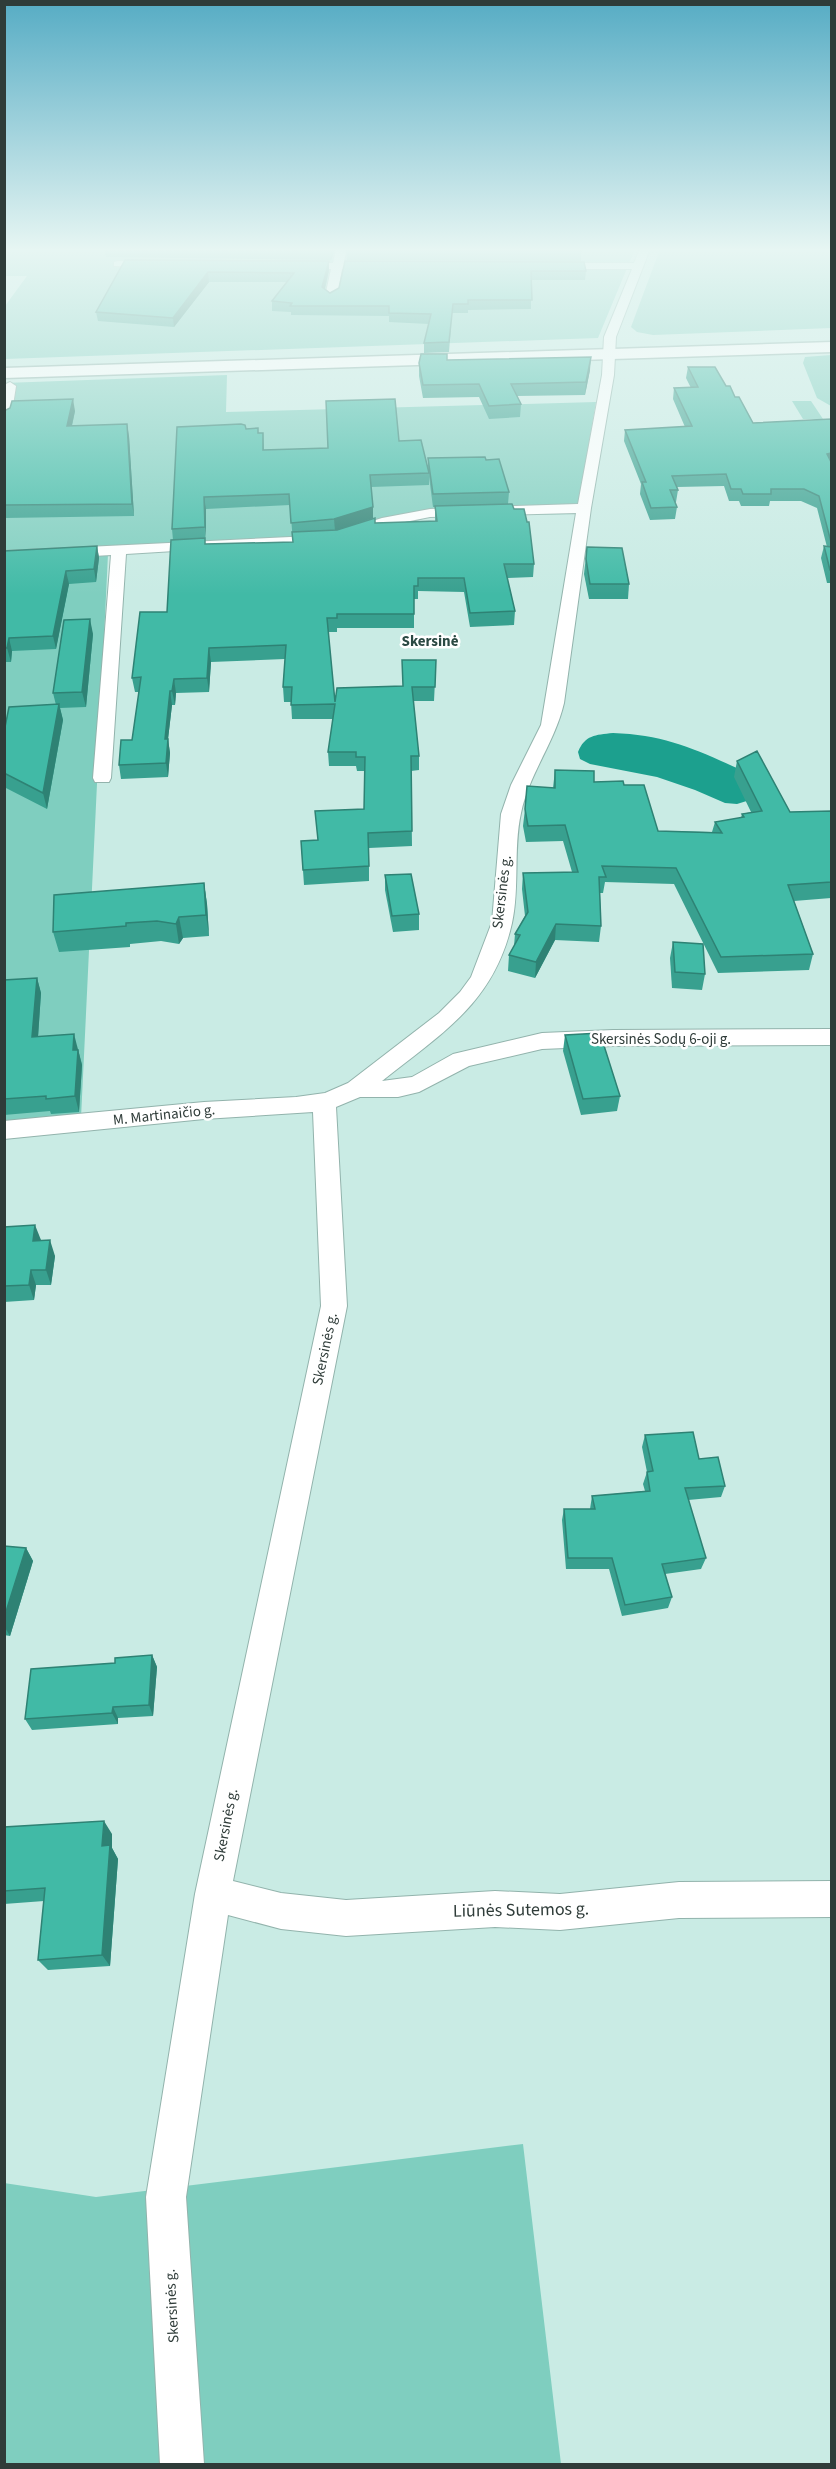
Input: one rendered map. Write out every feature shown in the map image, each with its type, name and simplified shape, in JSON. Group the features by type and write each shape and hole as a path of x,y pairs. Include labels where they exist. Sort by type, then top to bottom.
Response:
{"highway":[{"path":"4,366 76,364"},
{"path":"7,380 335,364"}],"street":[{"name":"Skersinės g.","path":"182,2464 166,2198 213,1894 334,1306 324,1104 343,1098 357,1089 447,1018 468,997 481,979 489,960 501,922 511,813 520,785 550,725 555,703 584,508 605,397 608,364"},
{"path":"4,418 7,380"},
{"path":"4,556 337,537 387,521 430,513 584,508"},
{"path":"102,778 119,550"},
{"name":"Skersinės Sodų 6-oji g.","path":"357,1089 398,1089 419,1084 461,1060 542,1041 613,1038 831,1037"},
{"name":"M. Martinaičio g.","path":"4,1130 234,1108 324,1104"},
{"name":"Liūnės Sutemos g.","path":"213,1894 280,1911 346,1918 495,1909 560,1912 679,1900 831,1899"}],"shaded area":[{"path":"803,364 832,364 831,406 817,398"},
{"path":"227,375 226,412 596,402 577,514 433,516 362,537 226,549 108,554 81,1118 4,1123 4,383"},
{"path":"792,401 811,401 823,419 803,419"},
{"path":"631,734 678,744 739,769 753,799 737,804 725,803 657,777 590,764 580,759 578,752 587,739 596,735"},
{"path":"523,2144 561,2464 5,2464 4,2183 96,2197"}],"building":[{"path":"419,364 590,364 586,382 511,384 521,404 489,406 479,384 423,385"},
{"path":"688,367 715,367 726,386 730,386 735,397 739,397 753,423 831,419 831,453 827,454 831,462 831,542 819,496 804,489 771,489 771,494 743,494 741,489 731,489 726,474 672,476 678,490 670,490 677,507 651,508 642,482 646,482 625,430 692,426 674,388 698,387"},
{"path":"73,399 67,426 127,424 132,504 4,505 4,411 10,408 12,401"},
{"path":"395,399 399,441 421,440 429,473 370,475 373,507 334,519 291,523 289,494 204,497 205,527 172,529 177,427 241,424 245,425 246,429 258,428 258,433 263,433 263,450 328,448 326,401"},
{"path":"485,457 486,460 499,459 509,492 433,494 428,458"},
{"path":"512,504 514,509 524,509 527,522 529,522 534,564 504,564 515,611 470,613 464,578 418,578 418,586 414,586 414,614 337,614 337,618 327,618 335,702 337,688 403,686 402,660 436,660 435,687 412,687 419,756 411,756 412,831 368,833 369,866 303,870 301,841 318,840 315,811 364,809 365,757 356,757 356,752 328,752 335,704 291,705 292,687 283,687 286,645 209,648 207,678 174,679 172,691 170,691 165,739 168,739 166,763 119,765 121,740 132,740 141,677 132,678 140,612 167,612 171,540 205,538 205,544 293,542 292,532 337,530 375,518 375,523 437,521 435,506"},
{"path":"97,546 94,569 66,571 53,636 9,638 7,648 4,648 4,551"},
{"path":"824,546 831,547 831,571 830,570"},
{"path":"587,547 622,548 629,584 590,584 586,559"},
{"path":"90,619 82,692 53,693 64,620"},
{"path":"59,704 43,793 4,773 4,732 9,707"},
{"path":"757,751 790,812 831,811 831,882 788,885 813,954 721,957 676,868 602,866 606,877 599,877 601,926 556,924 536,962 509,955 520,935 515,934 528,912 523,873 578,872 565,825 528,826 525,809 527,786 555,788 555,770 594,771 594,782 623,781 624,785 644,785 658,831 722,833 715,822 762,811 737,761"},
{"path":"411,874 419,914 392,916 385,875"},
{"path":"204,883 206,915 179,917 176,924 157,921 126,923 126,926 53,932 54,895"},
{"path":"673,942 703,944 705,974 675,972"},
{"path":"37,978 32,1037 74,1034 73,1050 78,1050 75,1096 4,1099 4,980"},
{"path":"600,1033 620,1096 583,1099 565,1035"},
{"path":"35,1225 33,1241 50,1240 46,1270 31,1270 29,1285 4,1286 4,1227"},
{"path":"693,1432 699,1459 718,1457 725,1486 685,1488 706,1558 662,1564 672,1597 625,1605 612,1558 568,1558 564,1509 595,1509 592,1496 650,1491 647,1472 653,1471 645,1435"},
{"path":"4,1546 26,1548 4,1618"},
{"path":"152,1655 149,1705 113,1707 112,1713 25,1719 31,1669 115,1663 115,1658"},
{"path":"104,1821 102,1846 110,1845 102,1955 38,1960 45,1888 4,1891 4,1827"}],"district":[{"name":"Skersinė","path":"430,641"}]}
